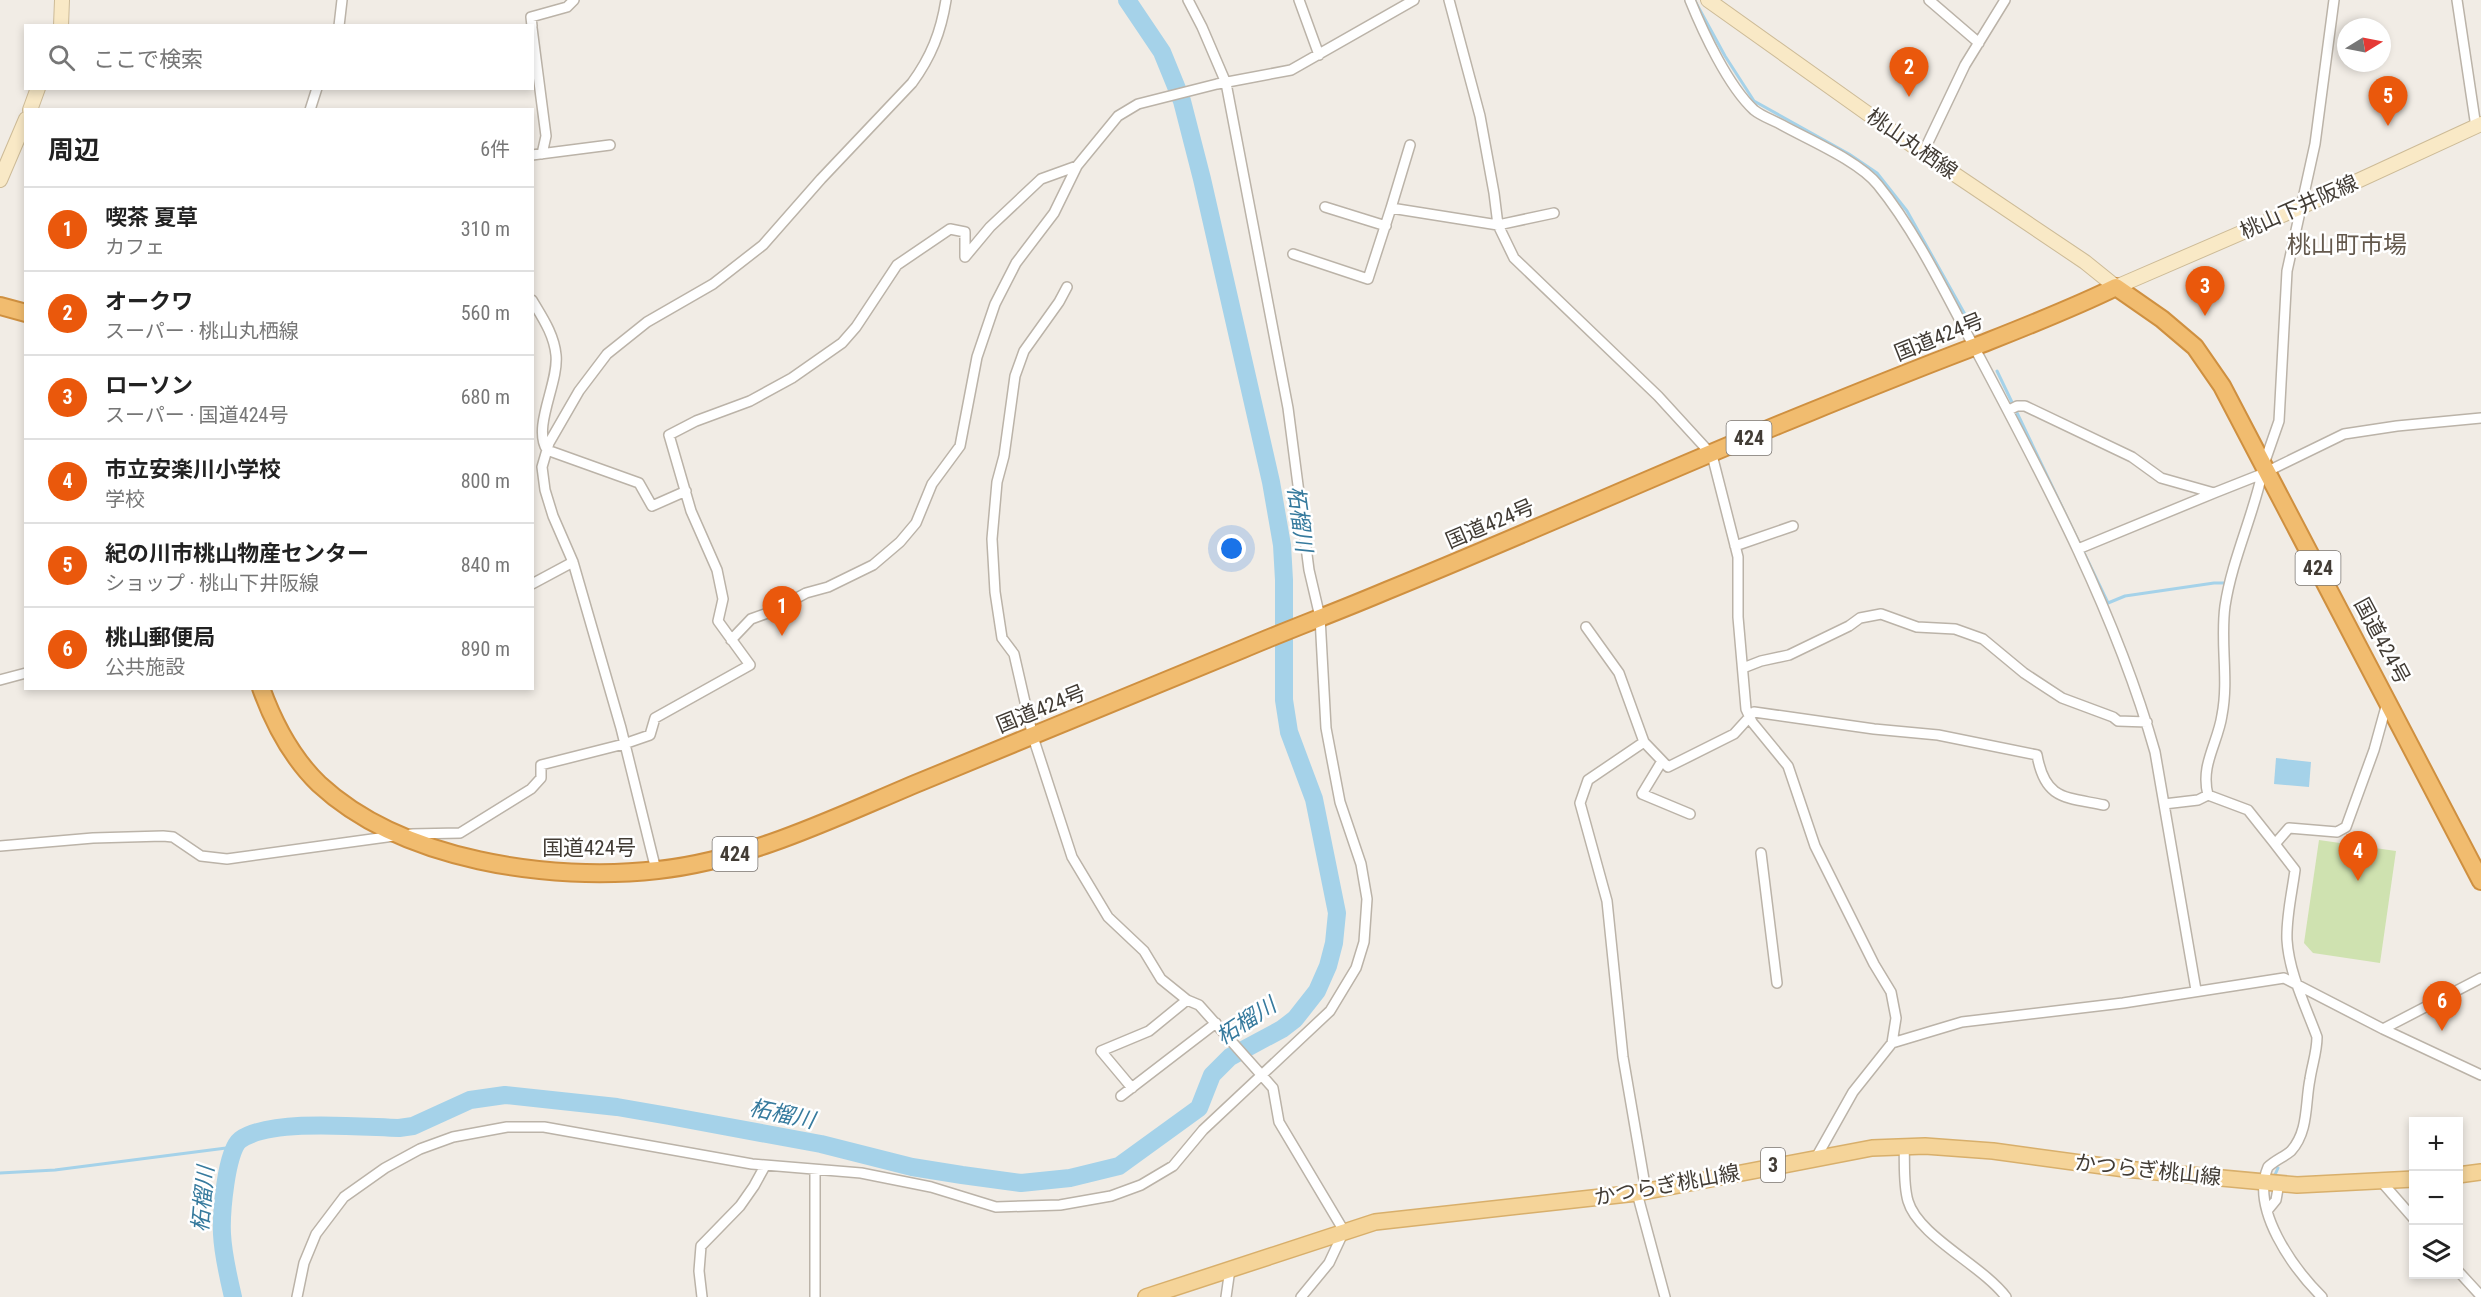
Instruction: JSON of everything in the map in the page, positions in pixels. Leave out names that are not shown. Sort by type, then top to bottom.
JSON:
[{"type":"highway","name":"国道424号","points":[[262,690],[281,736],[316,780],[338,800],[376,824],[401,835],[450,853],[524,869],[585,874],[656,870],[697,864],[740,853],[809,828],[1033,737],[1778,426],[2045,320],[2116,287],[2162,320],[2194,347],[2222,386],[2481,881]]},
{"type":"highway","points":[[0,306],[24,312]]},
{"type":"main road","points":[[61,24],[62,0]]},
{"type":"main road","name":"桃山丸栖線","points":[[1708,0],[1923,153],[2085,262],[2116,287]]},
{"type":"main road","points":[[31,108],[37,90]]},
{"type":"main road","name":"桃山下井阪線","points":[[2116,287],[2301,207],[2478,125]]},
{"type":"main road","points":[[0,180],[24,128]]},
{"type":"main road","name":"かつらぎ桃山線","points":[[1146,1297],[1375,1222],[1414,1216],[1517,1208],[1641,1192],[1817,1156],[1872,1148],[1904,1146],[1992,1152],[2125,1169],[2297,1185],[2409,1179]]},
{"type":"main road","points":[[2463,1174],[2481,1172]]},
{"type":"street","points":[[339,24],[342,0]]},
{"type":"street","points":[[532,24],[531,17],[538,13],[567,7],[574,0]]},
{"type":"street","points":[[656,870],[624,744],[573,562],[544,490],[542,467],[547,450],[559,423],[579,391],[607,354],[647,322],[713,284],[763,245],[821,179],[912,83],[925,66],[938,39],[946,0]]},
{"type":"street","points":[[297,1297],[304,1263],[316,1234],[344,1197],[385,1168],[420,1149],[453,1137],[507,1127],[544,1127],[765,1166],[811,1166],[861,1173],[931,1187],[996,1207],[1060,1205],[1111,1196],[1141,1185],[1173,1166],[1203,1130],[1330,1011],[1356,968],[1364,942],[1367,912],[1363,876],[1340,802],[1326,728],[1317,618],[1288,408],[1221,83],[1188,0]]},
{"type":"street","points":[[1299,0],[1319,55]]},
{"type":"street","points":[[730,640],[751,620],[806,593],[828,587],[873,565],[900,542],[916,523],[932,484],[960,446],[977,357],[995,304],[1016,263],[1054,213],[1077,166],[1118,116],[1138,104],[1221,83],[1291,70],[1414,0]]},
{"type":"street","points":[[1449,0],[1480,116],[1498,225],[1514,258],[1658,396],[1712,455],[1738,557],[1738,617],[1746,709],[1788,766],[1798,792],[1805,822],[1815,846],[1874,964],[1891,992],[1896,1018],[1892,1043],[1853,1092],[1817,1156]]},
{"type":"street","points":[[1690,0],[1702,29],[1734,84],[1755,111],[1830,151],[1876,182],[1899,211],[1974,347],[2013,408],[2081,547],[2146,722],[2155,752],[2196,990]]},
{"type":"street","points":[[1929,0],[1978,43]]},
{"type":"street","points":[[1923,153],[1965,65],[2005,0]]},
{"type":"street","points":[[2208,795],[2207,760],[2223,714],[2225,605],[2238,551],[2255,504],[2279,421],[2288,271],[2315,144],[2334,0]]},
{"type":"street","points":[[2457,0],[2478,125]]},
{"type":"street","points":[[534,43],[546,136],[535,156]]},
{"type":"street","points":[[311,108],[316,90]]},
{"type":"street","points":[[535,156],[610,145]]},
{"type":"street","points":[[1293,254],[1368,279],[1410,145]]},
{"type":"street","points":[[0,846],[93,838],[163,836],[173,837],[201,856],[227,859],[401,835],[460,832],[531,789],[541,778],[541,765],[650,735],[655,718],[750,665],[718,621],[723,599],[717,570],[691,511],[670,445],[669,435],[696,421],[750,401],[792,378],[842,343],[856,327],[897,265],[950,229],[965,232],[965,257],[990,227],[1041,179],[1077,166]]},
{"type":"street","points":[[1325,207],[1386,226]]},
{"type":"street","points":[[1391,208],[1498,225],[1554,213]]},
{"type":"street","points":[[1067,287],[1024,351],[1015,376],[1004,456],[997,482],[992,539],[995,592],[1002,638],[1014,654],[1033,737],[1072,857],[1108,917],[1144,951],[1161,979],[1187,1000],[1199,1005],[1274,1088],[1279,1122],[1344,1231],[1329,1263],[1301,1297]]},
{"type":"street","points":[[534,303],[549,328],[556,355],[555,379],[544,418],[542,442],[547,450],[639,483],[652,506],[686,491]]},
{"type":"street","points":[[2013,408],[2025,406],[2132,457],[2161,478],[2214,493]]},
{"type":"street","points":[[2081,547],[2214,493],[2344,434],[2481,418]]},
{"type":"street","points":[[1735,546],[1793,526]]},
{"type":"street","points":[[534,583],[573,562]]},
{"type":"street","points":[[1743,668],[1761,661],[1789,655],[1849,626],[1860,618],[1881,614],[1917,627],[1955,629],[1969,633],[1983,639],[2024,673],[2062,698],[2113,717],[2118,721],[2146,722]]},
{"type":"street","points":[[1586,627],[1619,673],[1644,742],[1668,767],[1734,734],[1754,712],[1874,729],[1938,735],[2037,755],[2043,782],[2050,789],[2062,795],[2104,805]]},
{"type":"street","points":[[0,680],[24,674]]},
{"type":"street","points":[[2275,844],[2289,828],[2337,832],[2346,827],[2374,750],[2388,701]]},
{"type":"street","points":[[1644,742],[1588,780],[1580,803],[1607,901],[1623,1057],[1641,1192],[1665,1297]]},
{"type":"street","points":[[1662,761],[1642,794],[1690,814]]},
{"type":"street","points":[[2164,804],[2198,800],[2208,795],[2248,810],[2295,870],[2289,905],[2287,939],[2298,987],[2317,1038],[2304,1124],[2300,1137],[2290,1152],[2273,1161],[2268,1167],[2276,1200],[2267,1210]]},
{"type":"street","points":[[1761,852],[1777,983]]},
{"type":"street","points":[[1892,1043],[1962,1022],[2123,1003],[2284,978],[2383,1029],[2481,1075]]},
{"type":"street","points":[[2383,1029],[2481,978]]},
{"type":"street","points":[[1132,1088],[1101,1051],[1149,1031],[1187,1000]]},
{"type":"street","points":[[1121,1096],[1217,1025]]},
{"type":"street","points":[[1904,1146],[1908,1202],[1923,1225],[1990,1278],[2006,1297]]},
{"type":"street","points":[[702,1297],[699,1271],[701,1246],[740,1206],[765,1166]]},
{"type":"street","points":[[811,1166],[815,1297]]},
{"type":"street","points":[[2380,1180],[2409,1214]]},
{"type":"street","points":[[2272,1183],[2263,1196],[2278,1241],[2322,1297]]},
{"type":"street","points":[[1226,1297],[1230,1269]]},
{"type":"street","points":[[2463,1276],[2481,1296]]},
{"type":"green space","points":[[2319,840],[2396,851],[2380,963],[2313,953],[2304,943]]},
{"type":"water","points":[[2276,758],[2311,762],[2309,787],[2274,784]]},
{"type":"waterway","name":"柘榴川","points":[[233,1297],[222,1234],[225,1184],[235,1146],[240,1140],[254,1133],[293,1126],[399,1128],[413,1126],[470,1100],[505,1095],[617,1107],[669,1116],[821,1144],[912,1167],[962,1175],[1021,1183],[1070,1178],[1119,1166],[1199,1108],[1212,1075],[1230,1057],[1282,1029],[1295,1019],[1317,991],[1328,966],[1334,943],[1337,913],[1314,799],[1289,732],[1284,700],[1282,545],[1271,482],[1182,101],[1162,52],[1127,0]]},
{"type":"waterway","points":[[1695,1],[1725,56],[1754,101],[1849,154],[1877,173],[1907,211],[1967,318]]},
{"type":"waterway","points":[[1997,371],[2108,603],[2125,596],[2226,583]]},
{"type":"waterway","points":[[0,1173],[55,1170],[234,1147]]},
{"type":"waterway","points":[[2274,1177],[2278,1168]]},
{"type":"place","name":"オークワ","points":[[1909,97]]},
{"type":"place","name":"紀の川市桃山物産センター","points":[[2388,126]]},
{"type":"place","name":"ローソン","points":[[2205,316]]},
{"type":"place","name":"喫茶 夏草","points":[[782,636]]},
{"type":"place","name":"市立安楽川小学校","points":[[2358,881]]},
{"type":"place","name":"桃山郵便局","points":[[2442,1031]]},
{"type":"district","name":"桃山町市場","points":[[2347,245]]}]
